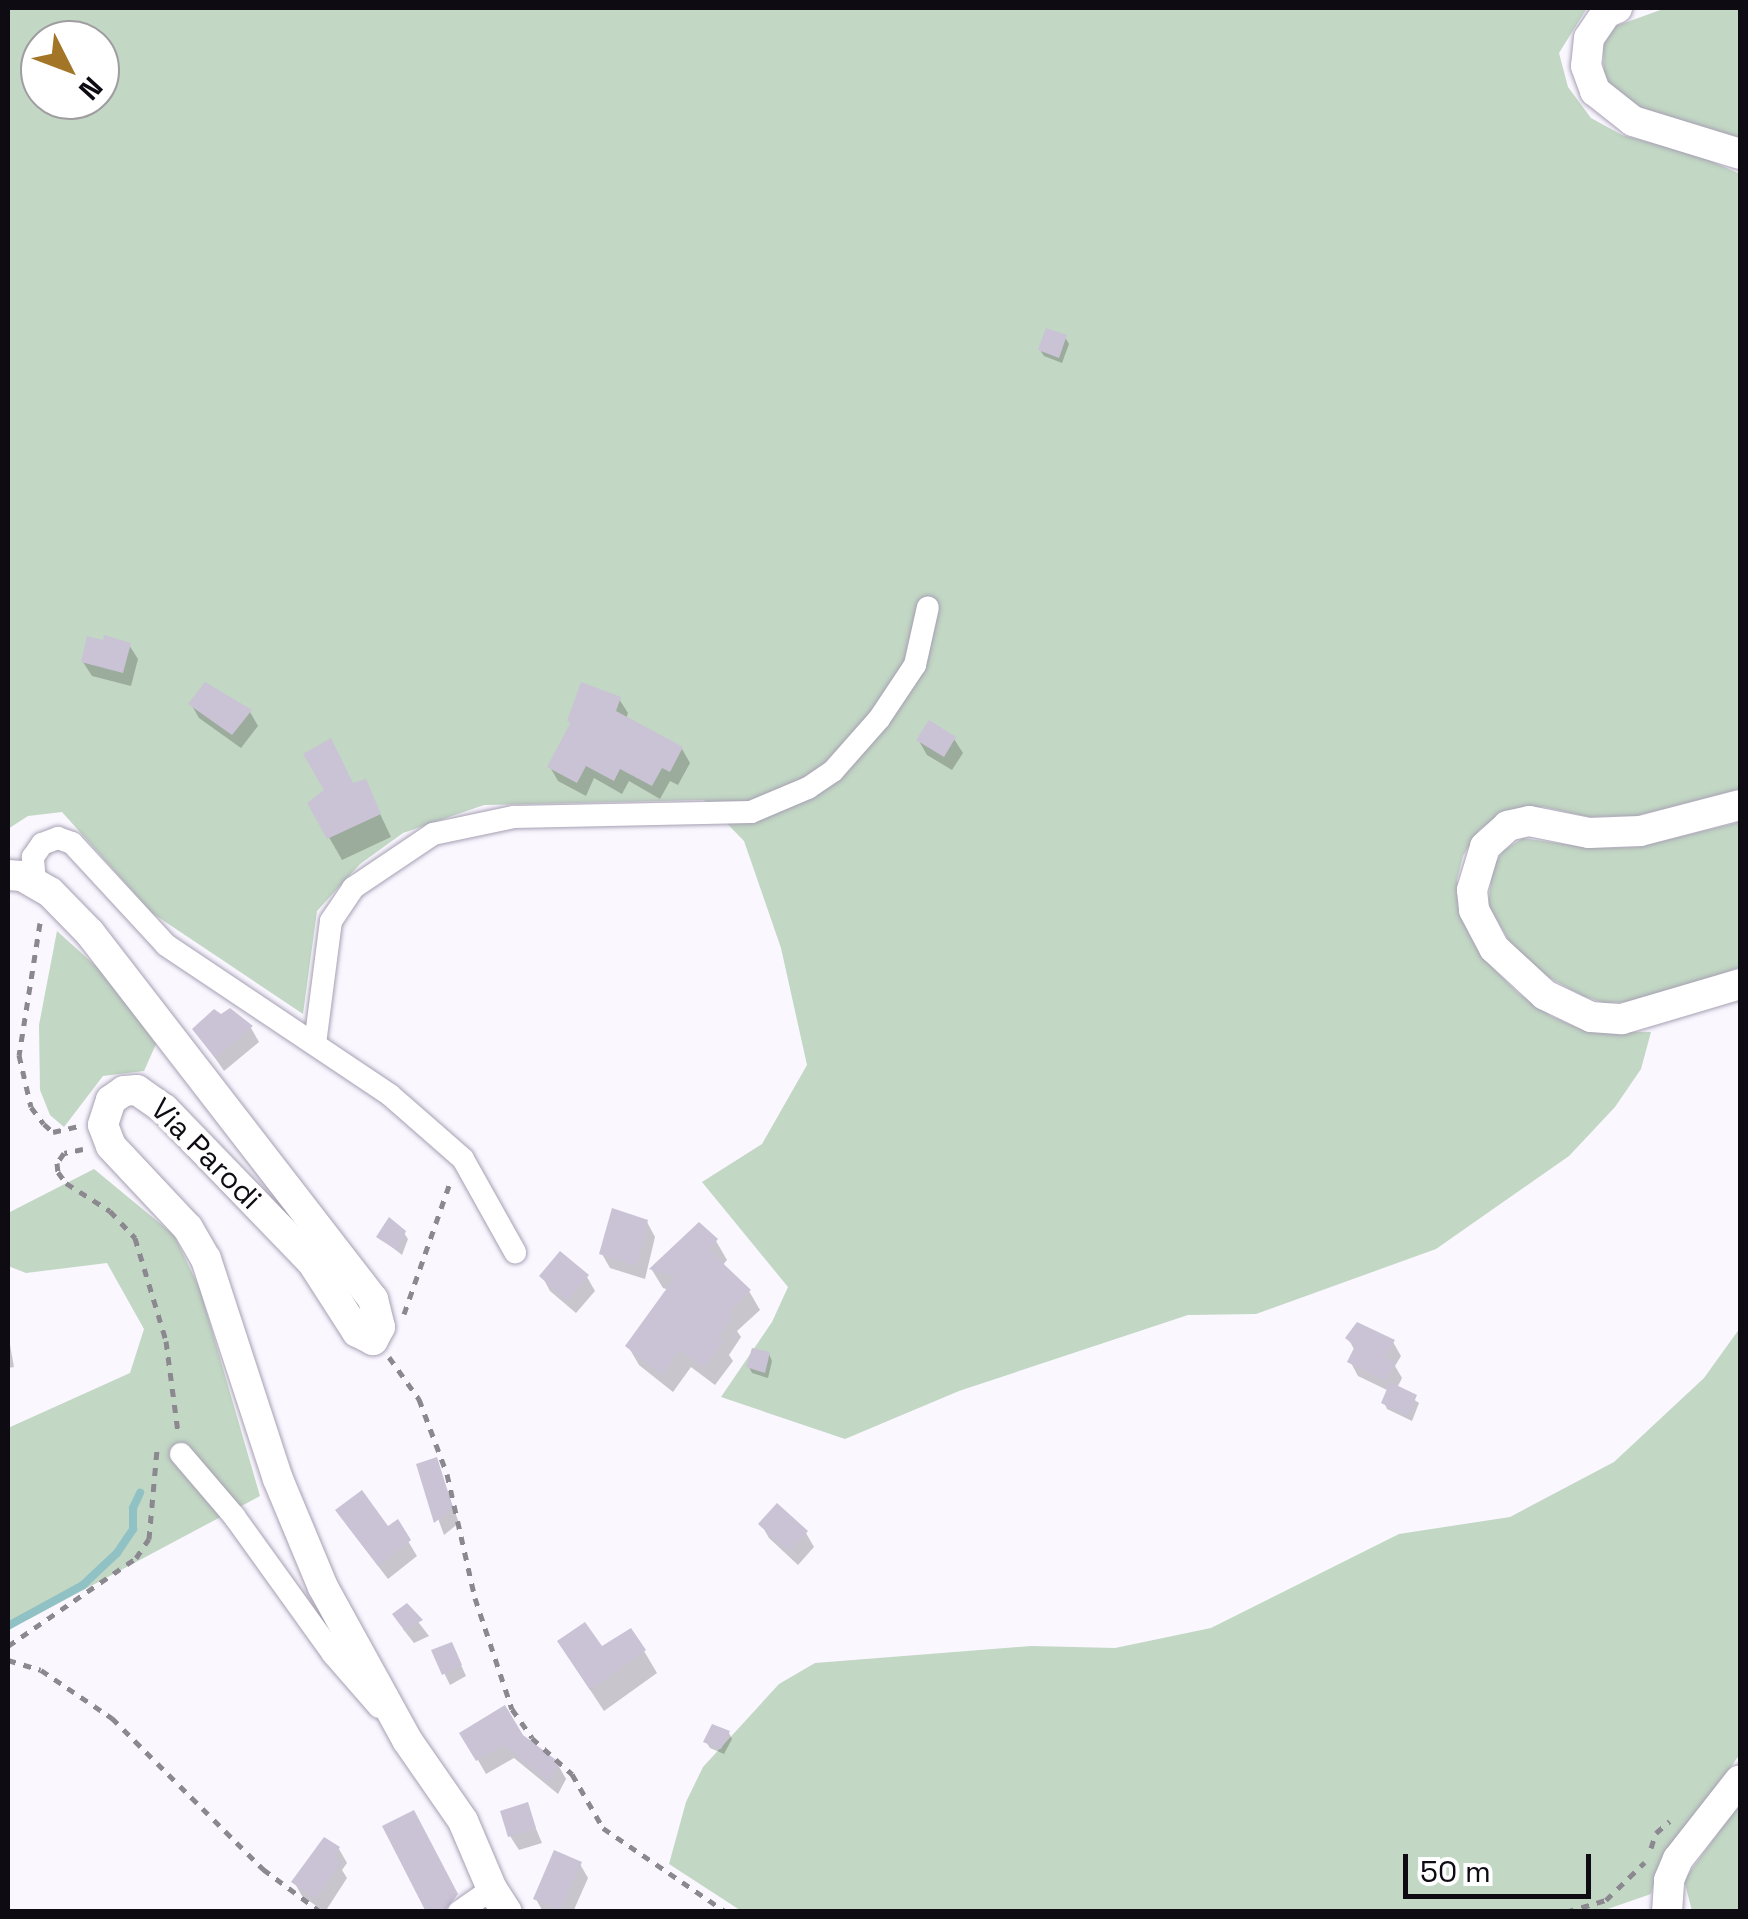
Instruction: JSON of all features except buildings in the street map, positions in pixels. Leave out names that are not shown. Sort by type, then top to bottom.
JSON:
[{"type":"street","points":[[1617,8],[1606,12],[1588,38],[1586,66],[1595,91],[1633,121],[1740,154]]},
{"type":"street","points":[[315,1044],[331,921],[353,888],[433,834],[514,817],[590,819],[751,812],[808,788],[833,771],[915,665],[928,607]]},
{"type":"street","points":[[1740,805],[1640,831],[1589,832],[1529,821],[1508,826],[1485,848],[1472,890],[1474,910],[1494,948],[1546,995],[1590,1017],[1622,1019],[1740,984]]},
{"type":"street","points":[[22,879],[42,844],[58,838],[72,844],[166,946],[390,1096],[463,1159],[515,1252]]},
{"type":"street","name":"Via Parodi","points":[[22,879],[90,933],[373,1299],[380,1321],[375,1339],[356,1332],[312,1262],[239,1183],[146,1094],[124,1091],[111,1100],[103,1116],[108,1140],[198,1243],[293,1516],[324,1587],[407,1740],[463,1821],[500,1900]]},
{"type":"street","points":[[181,1454],[234,1516],[332,1654],[407,1740]]},
{"type":"street","points":[[1667,1912],[1669,1880],[1678,1859],[1740,1780]]},
{"type":"street","points":[[459,1912],[500,1900]]},
{"type":"path","points":[[22,879],[41,933],[20,1028],[18,1055],[30,1107],[53,1132],[90,1126],[108,1140]]},
{"type":"path","points":[[108,1140],[68,1150],[57,1167],[66,1183],[110,1211],[134,1238],[166,1342],[181,1454]]},
{"type":"path","points":[[375,1339],[406,1337],[402,1316],[452,1175],[463,1159]]},
{"type":"path","points":[[375,1339],[420,1399],[447,1474],[475,1598],[512,1709],[532,1738],[572,1774],[603,1828],[726,1912]]},
{"type":"path","points":[[8,1646],[136,1558],[149,1539],[152,1457],[164,1445],[181,1454]]},
{"type":"path","points":[[8,1660],[41,1670],[112,1718],[264,1868],[320,1912]]},
{"type":"green space","points":[[8,8],[1587,8],[1559,53],[1568,87],[1591,118],[1622,135],[1695,154],[1740,174],[1740,789],[1636,816],[1589,817],[1544,807],[1506,810],[1479,830],[1463,856],[1457,880],[1460,910],[1470,936],[1488,963],[1518,993],[1551,1016],[1585,1031],[1651,1032],[1641,1069],[1615,1107],[1569,1156],[1436,1249],[1256,1314],[1188,1315],[959,1391],[845,1439],[721,1397],[772,1322],[788,1287],[702,1182],[762,1144],[807,1065],[781,948],[744,841],[704,800],[484,805],[403,833],[360,864],[317,911],[303,1014],[152,913],[62,812],[28,816],[8,829]]},
{"type":"green space","points":[[1666,8],[1740,8],[1740,141],[1632,105],[1604,78],[1603,44],[1616,26]]},
{"type":"green space","points":[[1740,822],[1740,967],[1679,990],[1627,1002],[1604,1003],[1583,996],[1537,971],[1513,948],[1488,904],[1493,866],[1504,850],[1523,838],[1590,848],[1637,847]]},
{"type":"green space","points":[[57,931],[109,978],[156,1044],[144,1071],[103,1076],[64,1127],[50,1115],[40,1090],[39,1025]]},
{"type":"green space","points":[[94,1169],[174,1235],[200,1289],[260,1496],[29,1619],[8,1625],[8,1428],[130,1373],[144,1329],[107,1263],[26,1273],[8,1266],[8,1213]]},
{"type":"green space","points":[[1740,1328],[1740,1754],[1658,1869],[1651,1894],[1599,1912],[743,1912],[669,1864],[686,1802],[703,1767],[779,1684],[815,1663],[1031,1646],[1115,1648],[1211,1628],[1399,1534],[1510,1517],[1614,1462],[1704,1378]]},
{"type":"green space","points":[[1740,1803],[1740,1911],[1692,1911],[1684,1880]]},
{"type":"waterway","points":[[8,1626],[83,1585],[117,1553],[133,1529],[133,1508],[140,1493]]}]
